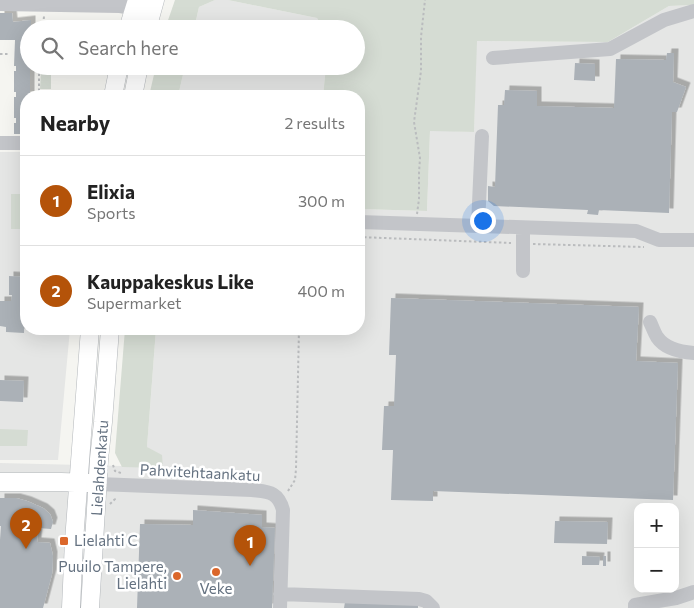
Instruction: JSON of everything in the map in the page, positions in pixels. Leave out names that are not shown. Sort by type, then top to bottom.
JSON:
[{"type":"main road","points":[[134,20],[144,5]]},
{"type":"main road","points":[[144,5],[146,20]]},
{"type":"main road","points":[[114,90],[117,75]]},
{"type":"main road","points":[[134,90],[137,75]]},
{"type":"main road","name":"Lielahdenkatu","points":[[70,608],[90,335]]},
{"type":"main road","name":"Lielahdenkatu","points":[[90,608],[110,335]]},
{"type":"main road","points":[[0,482],[98,484]]},
{"type":"street","points":[[0,4],[144,5]]},
{"type":"street","points":[[494,58],[610,49],[664,20],[694,12]]},
{"type":"street","points":[[478,226],[482,136]]},
{"type":"street","points":[[0,143],[20,143]]},
{"type":"street","points":[[365,222],[636,231],[659,240],[694,240]]},
{"type":"street","points":[[523,228],[523,271]]},
{"type":"street","points":[[650,322],[657,337],[667,347],[683,352],[694,352]]},
{"type":"street","name":"Pahvitehtaankatu","points":[[98,484],[252,490],[274,494],[281,501],[283,510],[280,608]]},
{"type":"street","points":[[635,608],[635,605],[676,598],[694,592]]},
{"type":"street","points":[[280,594],[419,599],[426,601],[433,608]]},
{"type":"path","points":[[411,224],[416,215],[419,199],[420,158],[414,122],[425,0]]},
{"type":"path","points":[[44,16],[44,20]]},
{"type":"path","points":[[0,54],[10,54]]},
{"type":"path","points":[[39,75],[39,90]]},
{"type":"path","points":[[365,237],[648,248]]},
{"type":"path","points":[[288,492],[295,480],[296,469],[300,335]]},
{"type":"shaded area","points":[[175,0],[215,0],[199,7],[196,20],[168,20]]},
{"type":"shaded area","points":[[215,0],[228,0],[317,18],[318,20],[196,20],[199,7]]},
{"type":"shaded area","points":[[228,0],[694,0],[694,5],[669,6],[608,42],[477,41],[474,132],[430,131],[427,211],[365,209],[365,90],[324,90],[325,75],[365,75],[365,20],[318,20],[317,18]]},
{"type":"shaded area","points":[[694,5],[694,608],[0,608],[0,463],[162,467],[147,447],[156,335],[365,335],[365,209],[427,211],[430,130],[474,132],[476,41],[608,42],[669,6]]},
{"type":"shaded area","points":[[41,75],[51,75],[51,89],[40,89]]},
{"type":"shaded area","points":[[154,75],[183,75],[179,90],[150,90]]},
{"type":"shaded area","points":[[183,75],[325,75],[324,90],[179,90]]},
{"type":"shaded area","points":[[0,152],[20,152],[20,335],[69,335],[58,460],[0,460]]},
{"type":"shaded area","points":[[11,194],[20,194],[20,229],[11,229]]},
{"type":"shaded area","points":[[125,335],[156,335],[147,447],[162,455],[163,468],[122,467],[115,453]]},
{"type":"shaded area","points":[[0,429],[28,430],[27,446],[0,446]]},
{"type":"building","points":[[0,13],[12,13],[13,22],[20,21],[20,75],[30,75],[30,90],[20,90],[20,134],[14,134],[14,123],[16,123],[16,118],[14,118],[14,97],[16,97],[16,92],[14,92],[14,71],[16,71],[16,66],[14,66],[15,40],[0,40]]},
{"type":"building","points":[[667,53],[674,53],[673,82],[686,87],[677,112],[672,112],[669,213],[599,210],[598,215],[587,214],[588,210],[494,206],[488,201],[488,186],[495,187],[498,105],[504,105],[505,90],[537,91],[537,106],[614,108],[616,59],[666,60]]},
{"type":"building","points":[[575,63],[595,64],[595,81],[574,80]]},
{"type":"building","points":[[9,276],[20,277],[20,333],[6,332],[6,327],[0,326],[0,301],[11,301],[12,295],[9,295]]},
{"type":"building","points":[[391,298],[639,307],[636,361],[678,363],[673,500],[433,491],[433,501],[391,500],[393,450],[382,450],[384,406],[394,406],[396,355],[389,355]]},
{"type":"building","points":[[0,380],[24,381],[23,402],[0,401]]},
{"type":"building","points":[[0,498],[16,498],[27,501],[43,508],[50,514],[53,522],[51,529],[38,528],[37,542],[50,543],[53,556],[52,574],[43,608],[0,608]]},
{"type":"building","points":[[193,510],[262,515],[262,527],[275,528],[272,608],[137,608],[140,524],[193,525]]},
{"type":"building","points":[[555,521],[608,522],[607,544],[554,543]]},
{"type":"building","points":[[582,556],[600,557],[599,565],[582,565]]},
{"type":"building","points":[[603,556],[606,556],[606,566],[603,566]]},
{"type":"building","points":[[345,602],[418,604],[418,608],[344,608]]},
{"type":"place","name":"Lielahti C","points":[[64,541]]},
{"type":"place","name":"Kauppakeskus Like","points":[[26,549]]},
{"type":"place","name":"Elixia","points":[[250,566]]},
{"type":"place","name":"Veke","points":[[216,572]]},
{"type":"place","name":"Puuilo Tampere, Lielahti","points":[[177,576]]}]
